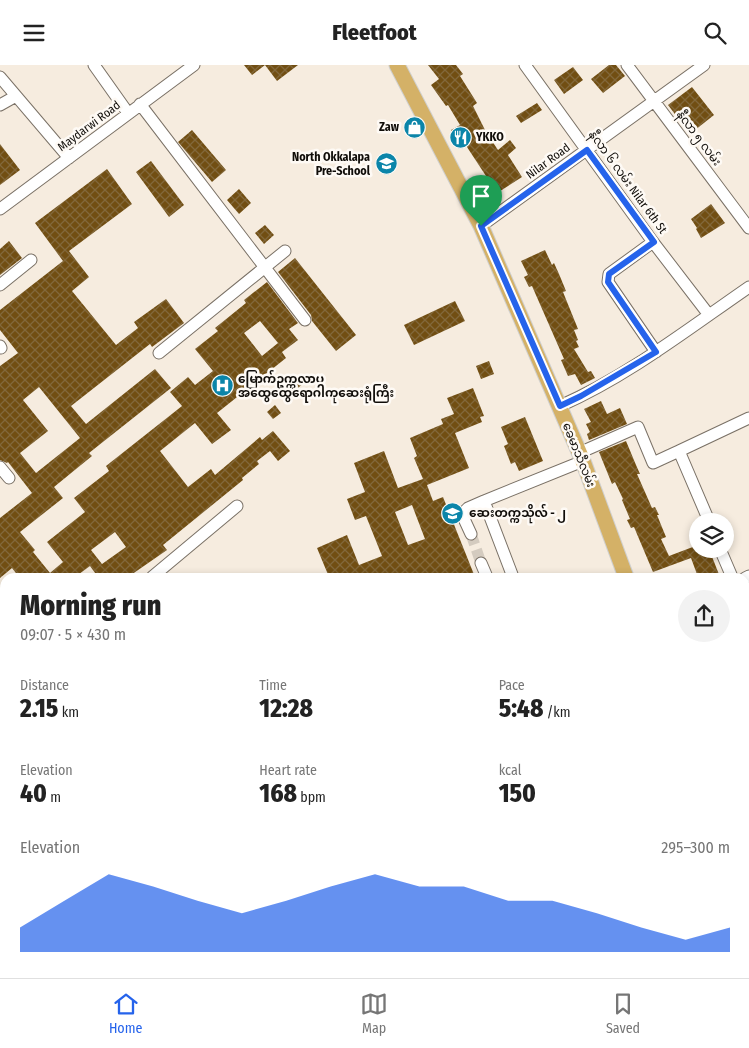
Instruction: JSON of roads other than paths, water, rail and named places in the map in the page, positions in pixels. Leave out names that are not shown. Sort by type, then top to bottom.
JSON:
[{"type":"main road","name":"ခေမာသီလမ်း","points":[[397,65],[481,226],[581,457],[622,573]]},
{"type":"street","points":[[94,65],[128,113]]},
{"type":"street","name":"နီလာ ၆ လမ်း Nilar 6th St","points":[[525,65],[709,315]]},
{"type":"street","name":"နီလာ ၅ လမ်း","points":[[627,65],[749,228]]},
{"type":"street","name":"Nilar Road","points":[[481,226],[704,65]]},
{"type":"street","name":"Maydarwi Road","points":[[0,209],[191,66]]},
{"type":"street","points":[[0,77],[69,157]]},
{"type":"street","points":[[0,105],[16,96]]},
{"type":"street","points":[[140,104],[305,320]]},
{"type":"street","points":[[654,242],[609,274],[608,282],[656,352]]},
{"type":"street","points":[[159,353],[285,251]]},
{"type":"street","points":[[0,285],[31,260]]},
{"type":"street","points":[[560,406],[581,396],[656,352],[749,287]]},
{"type":"street","points":[[471,534],[465,521],[465,511],[468,508],[581,457],[638,427],[653,463],[749,418]]},
{"type":"street","points":[[679,451],[706,513]]},
{"type":"street","points":[[0,467],[9,478]]},
{"type":"street","points":[[484,501],[511,573]]},
{"type":"street","points":[[157,573],[237,506]]},
{"type":"street","points":[[724,558],[730,573]]},
{"type":"street","points":[[481,563],[485,573]]},
{"type":"tunnel","points":[[471,534],[481,563]]},
{"type":"place","name":"Zaw","points":[[415,127]]},
{"type":"place","name":"YKKO","points":[[460,137]]},
{"type":"place","name":"North Okkalapa Pre-School","points":[[386,164]]},
{"type":"place","name":"မြောက်ဥက္ကလာပ အထွေထွေရောဂါကုဆေးရုံကြီး","points":[[222,386]]},
{"type":"place","name":"ဆေးတက္ကသိုလ် - ၂","points":[[453,513]]}]
